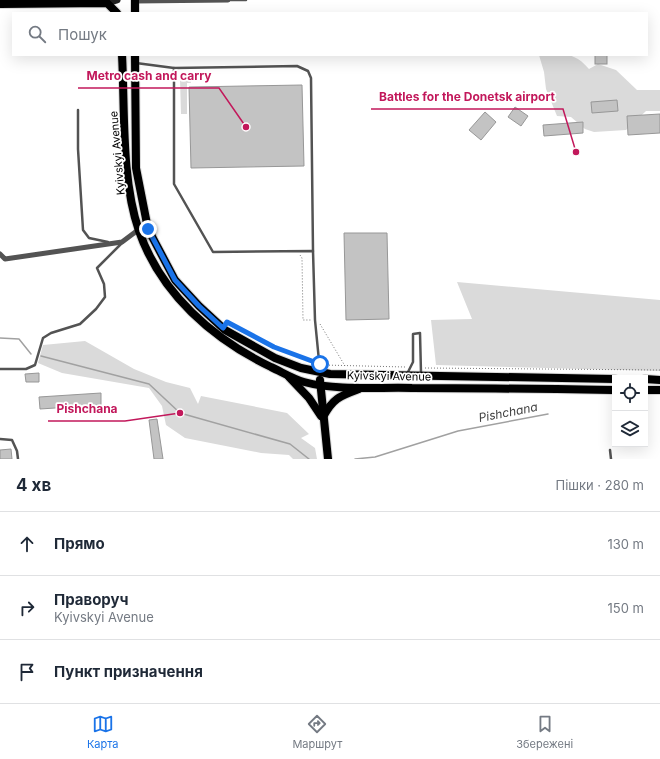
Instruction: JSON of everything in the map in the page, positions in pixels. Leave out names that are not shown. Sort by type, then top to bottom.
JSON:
[{"type":"main road","points":[[0,4],[108,2],[116,0]]},
{"type":"main road","points":[[135,0],[135,12]]},
{"type":"main road","points":[[108,2],[116,12]]},
{"type":"main road","name":"Kyivskyi Avenue","points":[[122,57],[127,167],[138,230],[151,260],[170,289],[219,337],[244,354],[304,382],[319,385],[363,387],[612,390]]},
{"type":"main road","name":"Kyivskyi Avenue","points":[[135,59],[136,168],[148,229],[175,280],[199,306],[223,328],[281,360],[301,368],[320,373],[406,376],[421,372],[612,379]]},
{"type":"main road","points":[[244,354],[249,343]]},
{"type":"main road","points":[[320,373],[319,385],[328,459]]},
{"type":"main road","points":[[286,374],[309,398],[323,418]]},
{"type":"main road","points":[[648,379],[660,380]]},
{"type":"main road","points":[[323,418],[328,408],[337,397],[363,387]]},
{"type":"main road","points":[[648,390],[660,390]]},
{"type":"street","points":[[135,0],[228,0]]},
{"type":"street","points":[[0,254],[2,259],[122,242],[138,230]]},
{"type":"lane","points":[[228,0],[246,0]]},
{"type":"lane","points":[[135,59],[174,68],[297,66],[308,71],[311,78],[315,320],[320,373]]},
{"type":"lane","points":[[174,68],[174,184],[213,252],[313,251]]},
{"type":"lane","points":[[78,110],[78,148],[83,230],[89,238],[104,242],[122,242]]},
{"type":"lane","points":[[0,369],[26,369],[35,365],[43,338],[51,333],[80,324],[96,309],[105,297],[104,284],[97,268],[122,242]]},
{"type":"lane","points":[[406,376],[413,362],[413,334],[420,333],[421,372]]},
{"type":"lane","points":[[0,439],[12,440],[17,451],[18,459]]},
{"type":"lane","points":[[610,450],[611,459]]},
{"type":"path","points":[[223,328],[227,322],[274,347],[320,364],[411,367]]},
{"type":"path","points":[[421,372],[660,370]]},
{"type":"shaded area","points":[[539,56],[572,56],[578,59],[589,69],[598,64],[616,70],[637,90],[660,90],[660,111],[646,111],[626,130],[594,132],[585,129],[571,117],[557,116],[546,89],[544,72]]},
{"type":"shaded area","points":[[184,75],[189,76],[191,83],[187,83],[187,114],[181,114],[180,79]]},
{"type":"shaded area","points":[[457,282],[660,300],[660,371],[436,365],[431,320],[472,319]]},
{"type":"shaded area","points":[[85,341],[134,369],[166,382],[190,388],[198,404],[201,396],[287,413],[309,434],[301,438],[315,448],[317,459],[293,459],[289,455],[261,453],[185,438],[166,425],[162,406],[149,388],[62,373],[38,363],[43,345]]},
{"type":"building","points":[[595,56],[607,56],[607,64],[595,64]]},
{"type":"building","points":[[302,85],[304,166],[191,168],[189,87]]},
{"type":"building","points":[[617,100],[618,111],[592,113],[591,102]]},
{"type":"building","points":[[515,107],[528,116],[521,126],[508,117]]},
{"type":"building","points":[[485,112],[496,122],[481,140],[469,130]]},
{"type":"building","points":[[660,114],[660,133],[628,135],[627,116]]},
{"type":"building","points":[[583,122],[583,133],[544,136],[543,125]]},
{"type":"building","points":[[344,233],[387,233],[389,319],[346,320]]},
{"type":"building","points":[[39,373],[39,382],[26,382],[25,374]]},
{"type":"building","points":[[101,393],[101,405],[40,409],[39,397]]},
{"type":"building","points":[[157,419],[163,459],[154,459],[149,420]]},
{"type":"building","points":[[11,449],[12,459],[0,459],[0,450]]},
{"type":"waterway","name":"Pishchana","points":[[0,338],[19,339],[31,354]]},
{"type":"waterway","name":"Pishchana","points":[[41,356],[149,384],[180,413],[290,444],[309,459]]},
{"type":"waterway","name":"Pishchana","points":[[355,459],[375,457],[458,431],[548,414]]},
{"type":"place","name":"Metro cash and carry","points":[[246,127]]},
{"type":"place","name":"Battles for the Donetsk airport","points":[[576,152]]},
{"type":"place","name":"Pishchana","points":[[180,413]]},
{"type":"route","points":[[148,229],[175,280],[199,306],[223,328],[227,322],[274,347],[320,364]]}]
